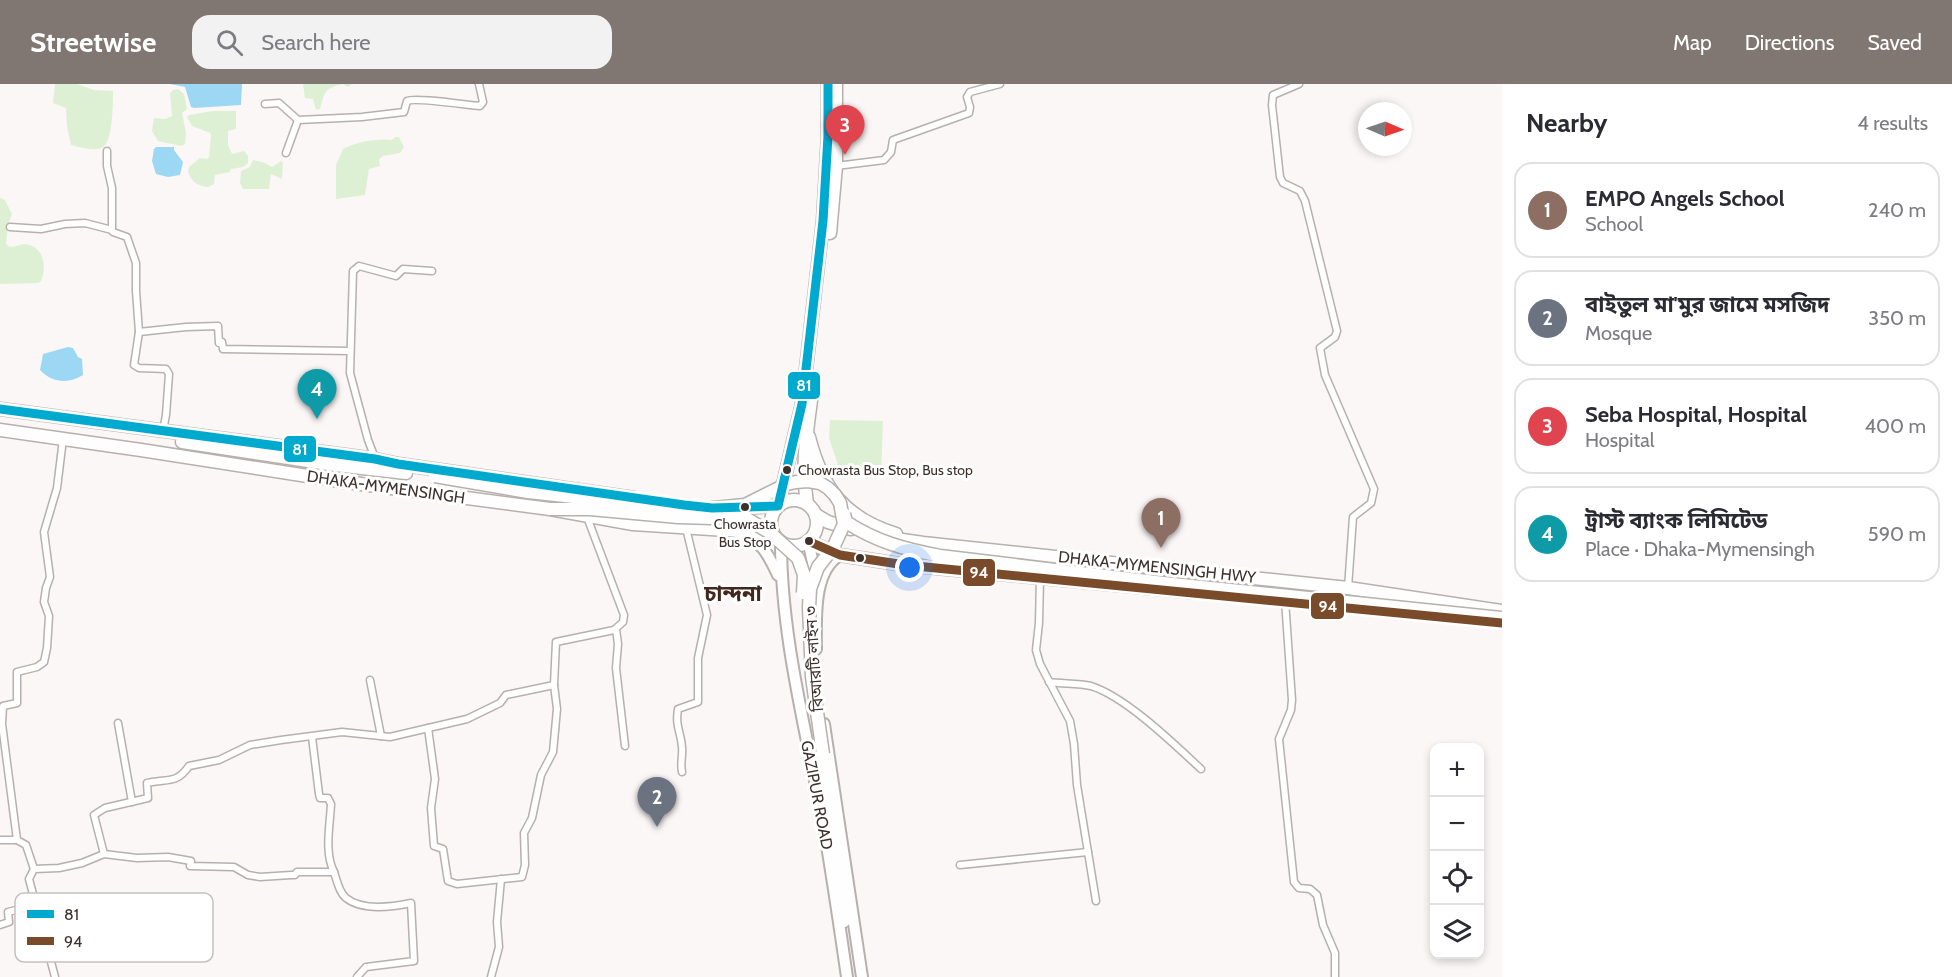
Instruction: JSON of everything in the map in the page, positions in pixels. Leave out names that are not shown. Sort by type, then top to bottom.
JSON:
[{"type":"highway","points":[[777,538],[771,519],[778,506],[805,382],[823,221],[828,136],[828,84]]},
{"type":"highway","points":[[808,541],[816,529],[816,515],[807,504],[803,462],[832,213],[836,166],[836,84]]},
{"type":"highway","name":"DHAKA-MYMENSINGH","points":[[0,409],[375,459],[684,505],[712,508],[778,506],[783,502],[796,500],[807,504]]},
{"type":"highway","points":[[0,416],[335,465],[435,476],[528,492],[693,510],[745,505],[787,484],[808,481],[820,483],[835,495],[846,522],[874,539],[940,556],[1172,584],[1502,618]]},
{"type":"highway","name":"DHAKA-MYMENSINGH","points":[[0,430],[346,482],[550,509],[633,524],[723,530],[777,538],[795,546],[808,541]]},
{"type":"highway","points":[[808,430],[822,476],[833,493],[849,509],[877,527],[923,543]]},
{"type":"highway","points":[[398,464],[420,474]]},
{"type":"highway","name":"বিআরটি লাইন ৩","points":[[550,509],[590,509],[678,517],[747,519],[769,532],[793,552],[803,567],[806,677],[848,921]]},
{"type":"highway","name":"বিআরটি লাইন ৩","points":[[820,755],[809,636],[810,589],[818,567],[840,537],[844,524],[842,510]]},
{"type":"highway","name":"DHAKA-MYMENSINGH HWY","points":[[816,515],[828,522],[890,539],[1348,588],[1502,611]]},
{"type":"highway","name":"DHAKA-MYMENSINGH HWY","points":[[808,541],[840,555],[906,565],[1285,600],[1502,623]]},
{"type":"main road","points":[[723,530],[748,535],[764,548],[781,580]]},
{"type":"main road","name":"GAZIPUR ROAD","points":[[777,538],[797,693],[821,812],[847,977]]},
{"type":"main road","points":[[808,541],[818,596]]},
{"type":"main road","name":"GAZIPUR ROAD","points":[[840,555],[827,567],[818,596],[817,684],[830,754],[848,921],[862,977]]},
{"type":"main road","name":"বিআরটি লাইন ৩","points":[[848,921],[853,977]]},
{"type":"street","points":[[265,104],[279,103],[298,120],[362,117],[404,112],[407,100],[414,98],[436,103],[480,106],[483,102],[479,84]]},
{"type":"street","points":[[836,166],[884,160],[891,152],[893,140],[969,113],[967,97],[970,92],[1000,84]]},
{"type":"street","points":[[1299,84],[1273,95],[1272,105],[1280,177],[1283,183],[1300,191],[1305,201],[1337,331],[1335,337],[1320,348],[1322,363],[1325,375],[1374,489],[1371,502],[1353,517],[1348,588]]},
{"type":"street","points":[[286,153],[298,120]]},
{"type":"street","points":[[107,151],[107,166],[112,188],[112,230]]},
{"type":"street","points":[[10,227],[41,229],[85,223],[112,230],[127,237],[136,263],[135,291],[139,332],[134,365],[139,368],[166,369],[170,375],[162,431]]},
{"type":"street","points":[[375,459],[350,373],[354,268],[359,266],[396,276],[403,269],[432,271]]},
{"type":"street","points":[[139,332],[218,326],[219,343],[222,342],[223,349],[350,351]]},
{"type":"street","points":[[17,840],[4,751],[1,706],[17,703],[17,672],[37,667],[44,662],[50,615],[44,602],[50,577],[44,532],[57,488],[63,439]]},
{"type":"street","points":[[428,728],[435,779],[431,808],[434,846],[443,849],[448,881],[457,884],[522,877],[525,865],[524,833],[532,818],[541,775],[553,752],[558,709],[554,685],[556,642],[615,628],[623,622],[624,615],[587,517]]},
{"type":"street","points":[[682,772],[682,738],[677,731],[678,708],[698,702],[698,658],[707,615],[686,528]]},
{"type":"street","points":[[1040,577],[1036,650],[1040,664],[1070,721],[1077,785],[1096,901]]},
{"type":"street","points":[[1285,600],[1292,700],[1291,710],[1279,739],[1294,882],[1299,888],[1310,889],[1317,895],[1323,925],[1335,953],[1335,977]]},
{"type":"street","points":[[615,628],[618,644],[616,668],[625,746]]},
{"type":"street","points":[[370,680],[381,736]]},
{"type":"street","points":[[1049,682],[1091,686],[1114,698],[1159,732],[1201,769]]},
{"type":"street","points":[[104,854],[94,815],[105,808],[148,798],[147,783],[182,777],[189,766],[219,760],[250,745],[342,732],[390,737],[480,714],[500,703],[506,695],[554,685]]},
{"type":"street","points":[[118,723],[132,802]]},
{"type":"street","points":[[312,737],[320,798],[328,798],[330,804],[329,859],[342,892],[358,904],[396,906],[411,903],[414,962],[366,967],[357,977]]},
{"type":"street","points":[[0,840],[17,840],[26,845],[34,869],[29,879],[33,893]]},
{"type":"street","points":[[960,865],[1088,852]]},
{"type":"street","points":[[34,869],[59,868],[82,863],[104,854],[137,858],[168,857],[191,861],[190,866],[234,867],[248,875],[260,877],[295,875],[297,872],[334,872]]},
{"type":"street","points":[[491,977],[499,947],[497,922],[501,879]]},
{"type":"street","points":[[0,925],[9,922],[8,912],[15,910]]},
{"type":"street","points":[[52,962],[56,977]]},
{"type":"green space","points":[[55,84],[77,84],[94,90],[113,91],[111,130],[103,147],[92,149],[71,145],[66,108],[53,103]]},
{"type":"green space","points":[[303,84],[343,84],[329,89],[324,95],[320,109],[316,110],[313,99],[305,98]]},
{"type":"green space","points":[[178,89],[184,94],[187,109],[182,113],[186,133],[185,144],[181,146],[158,141],[152,131],[154,118],[165,119],[172,116],[170,93]]},
{"type":"green space","points":[[213,111],[236,111],[236,129],[228,131],[228,145],[232,154],[244,151],[248,156],[248,163],[243,167],[231,169],[230,172],[215,175],[214,184],[208,187],[195,182],[188,171],[189,167],[200,158],[209,157],[211,135],[192,126],[187,117]]},
{"type":"green space","points":[[399,137],[404,147],[400,153],[383,156],[379,159],[380,166],[369,169],[365,195],[336,199],[336,165],[343,149],[360,143],[392,140]]},
{"type":"green space","points":[[253,160],[272,167],[281,161],[283,163],[282,179],[271,174],[269,189],[243,189],[240,183],[241,171],[250,167]]},
{"type":"green space","points":[[0,198],[5,200],[12,214],[6,244],[10,247],[25,244],[40,253],[44,270],[41,281],[38,283],[0,284]]},
{"type":"green space","points":[[830,420],[883,421],[881,478],[842,477],[829,438]]},
{"type":"water","points":[[170,84],[242,84],[241,105],[194,108],[191,107],[185,87]]},
{"type":"water","points":[[156,147],[174,147],[183,162],[180,175],[168,177],[156,174],[152,161]]},
{"type":"water","points":[[68,347],[73,348],[78,357],[82,359],[83,375],[72,380],[61,381],[50,378],[40,370],[43,354]]},
{"type":"transit line","name":"81","points":[[0,409],[375,459],[684,505],[712,508],[778,506],[802,404],[823,221],[828,136],[828,84]]},
{"type":"transit line","name":"94","points":[[808,541],[840,555],[905,565],[1502,623]]},
{"type":"place","name":"Seba Hospital, Hospital","points":[[845,155]]},
{"type":"place","name":"ট্রাস্ট ব্যাংক লিমিটেড","points":[[317,419]]},
{"type":"place","name":"Chowrasta Bus Stop, Bus stop","points":[[787,470]]},
{"type":"place","name":"Chowrasta Bus Stop","points":[[745,507]]},
{"type":"place","name":"EMPO Angels School","points":[[1161,548]]},
{"type":"place","name":"বাইতুল মা'মুর জামে মসজিদ","points":[[657,827]]},
{"type":"district","name":"চান্দনা","points":[[733,593]]}]
